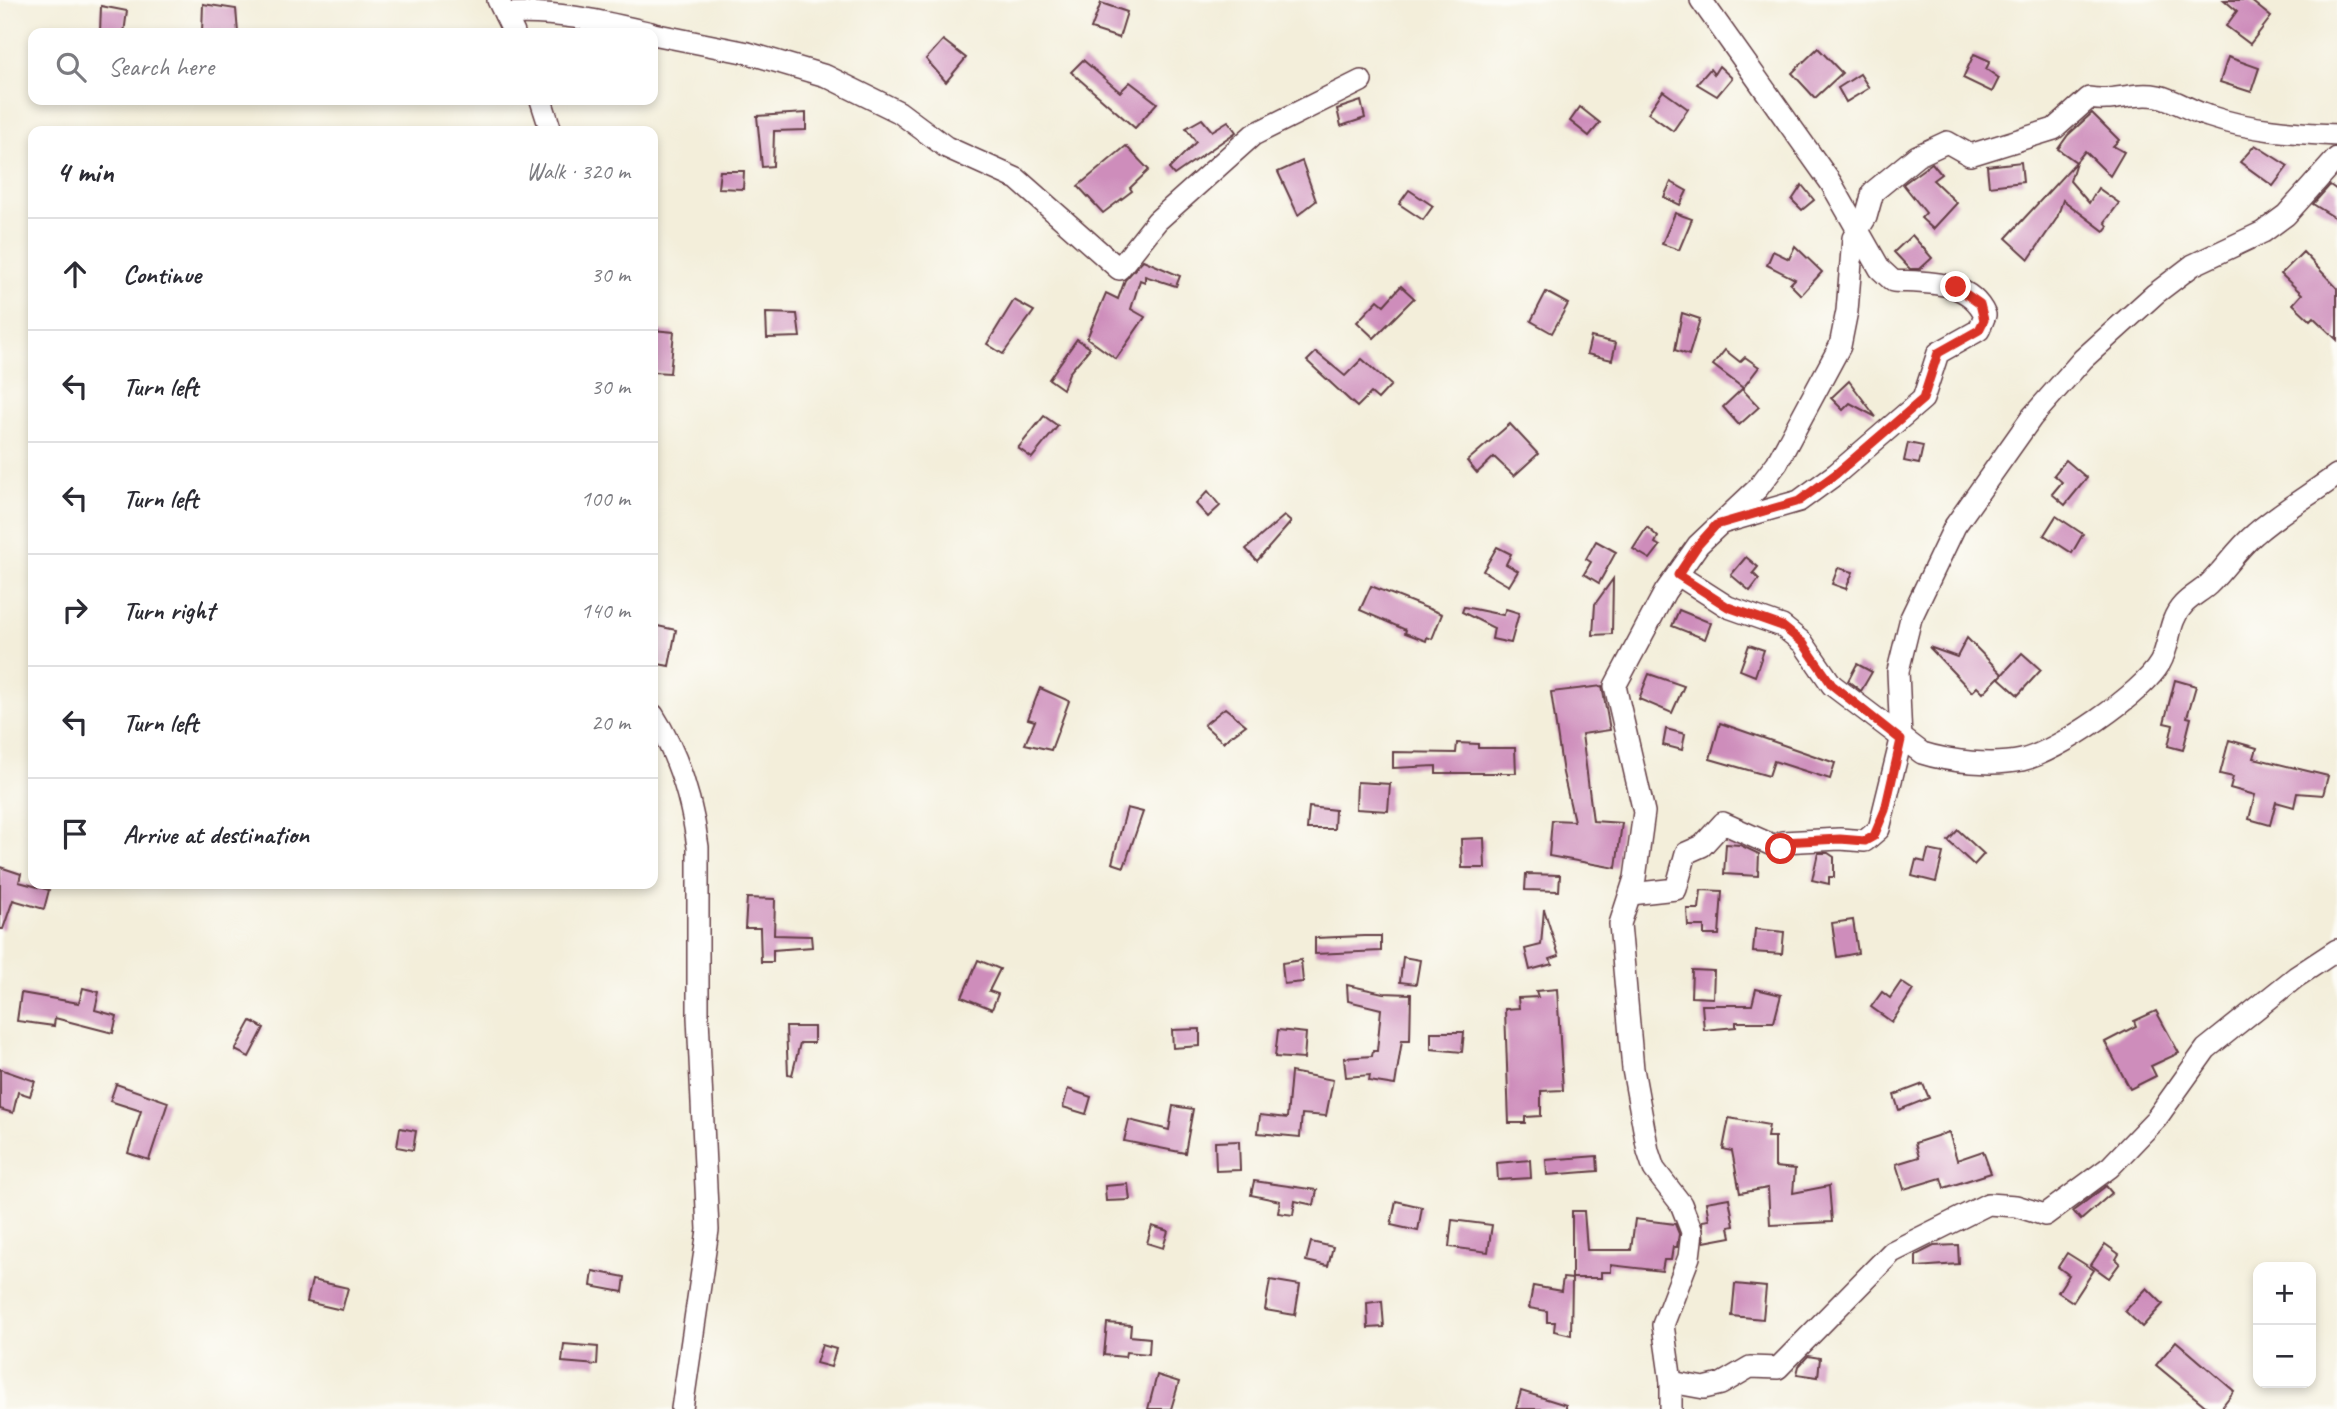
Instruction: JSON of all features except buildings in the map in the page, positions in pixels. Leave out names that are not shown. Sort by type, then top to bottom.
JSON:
[{"type":"street","points":[[1701,0],[1830,183],[1880,269],[1893,281],[1956,287],[1980,304],[1985,315],[1983,326],[1938,353],[1923,399],[1836,474],[1799,501],[1716,525]]},
{"type":"street","points":[[506,16],[530,12],[590,19],[627,28]]},
{"type":"street","points":[[658,35],[748,52],[826,76],[887,106],[946,147],[1017,179],[1119,269],[1157,221],[1253,135],[1361,80]]},
{"type":"street","points":[[1671,1409],[1671,1382],[1663,1325],[1689,1257],[1692,1232],[1681,1204],[1654,1169],[1648,1151],[1633,1069],[1620,924],[1631,894],[1644,811],[1615,686],[1665,592],[1698,545],[1716,525],[1757,489],[1777,463],[1840,346],[1847,311],[1853,238],[1866,217],[1873,192],[1917,156],[1947,142],[1970,155],[2054,129],[2089,98],[2104,101],[2134,93],[2160,96],[2207,116],[2248,127],[2337,135]]},
{"type":"street","points":[[543,105],[549,126]]},
{"type":"street","points":[[1631,894],[1676,889],[1686,853],[1702,846],[1723,823],[1781,849],[1782,842],[1840,839],[1865,841],[1879,829],[1901,740],[1898,671],[1911,618],[1955,526],[2032,417],[2083,359],[2155,294],[2193,265],[2263,232],[2286,215],[2337,158]]},
{"type":"street","points":[[1678,575],[1728,607],[1782,626],[1803,643],[1832,685],[1901,740],[1922,753],[1940,759],[2011,762],[2026,759],[2071,736],[2116,707],[2149,679],[2161,661],[2170,625],[2183,604],[2208,585],[2256,533],[2337,475]]},
{"type":"street","points":[[658,723],[667,738],[683,782],[694,819],[698,847],[698,1017],[708,1230],[682,1409]]},
{"type":"street","points":[[1671,1382],[1704,1388],[1721,1384],[1750,1367],[1778,1368],[1892,1252],[1956,1222],[1977,1208],[1999,1203],[2045,1215],[2110,1167],[2156,1119],[2206,1049],[2296,977],[2337,950]]},
{"type":"route","points":[[1781,849],[1782,842],[1814,839],[1865,841],[1874,836],[1885,810],[1901,740],[1832,685],[1803,643],[1782,626],[1728,607],[1678,575],[1698,545],[1716,525],[1799,501],[1836,474],[1923,399],[1938,353],[1964,340],[1983,326],[1985,315],[1980,304],[1956,287]]}]
